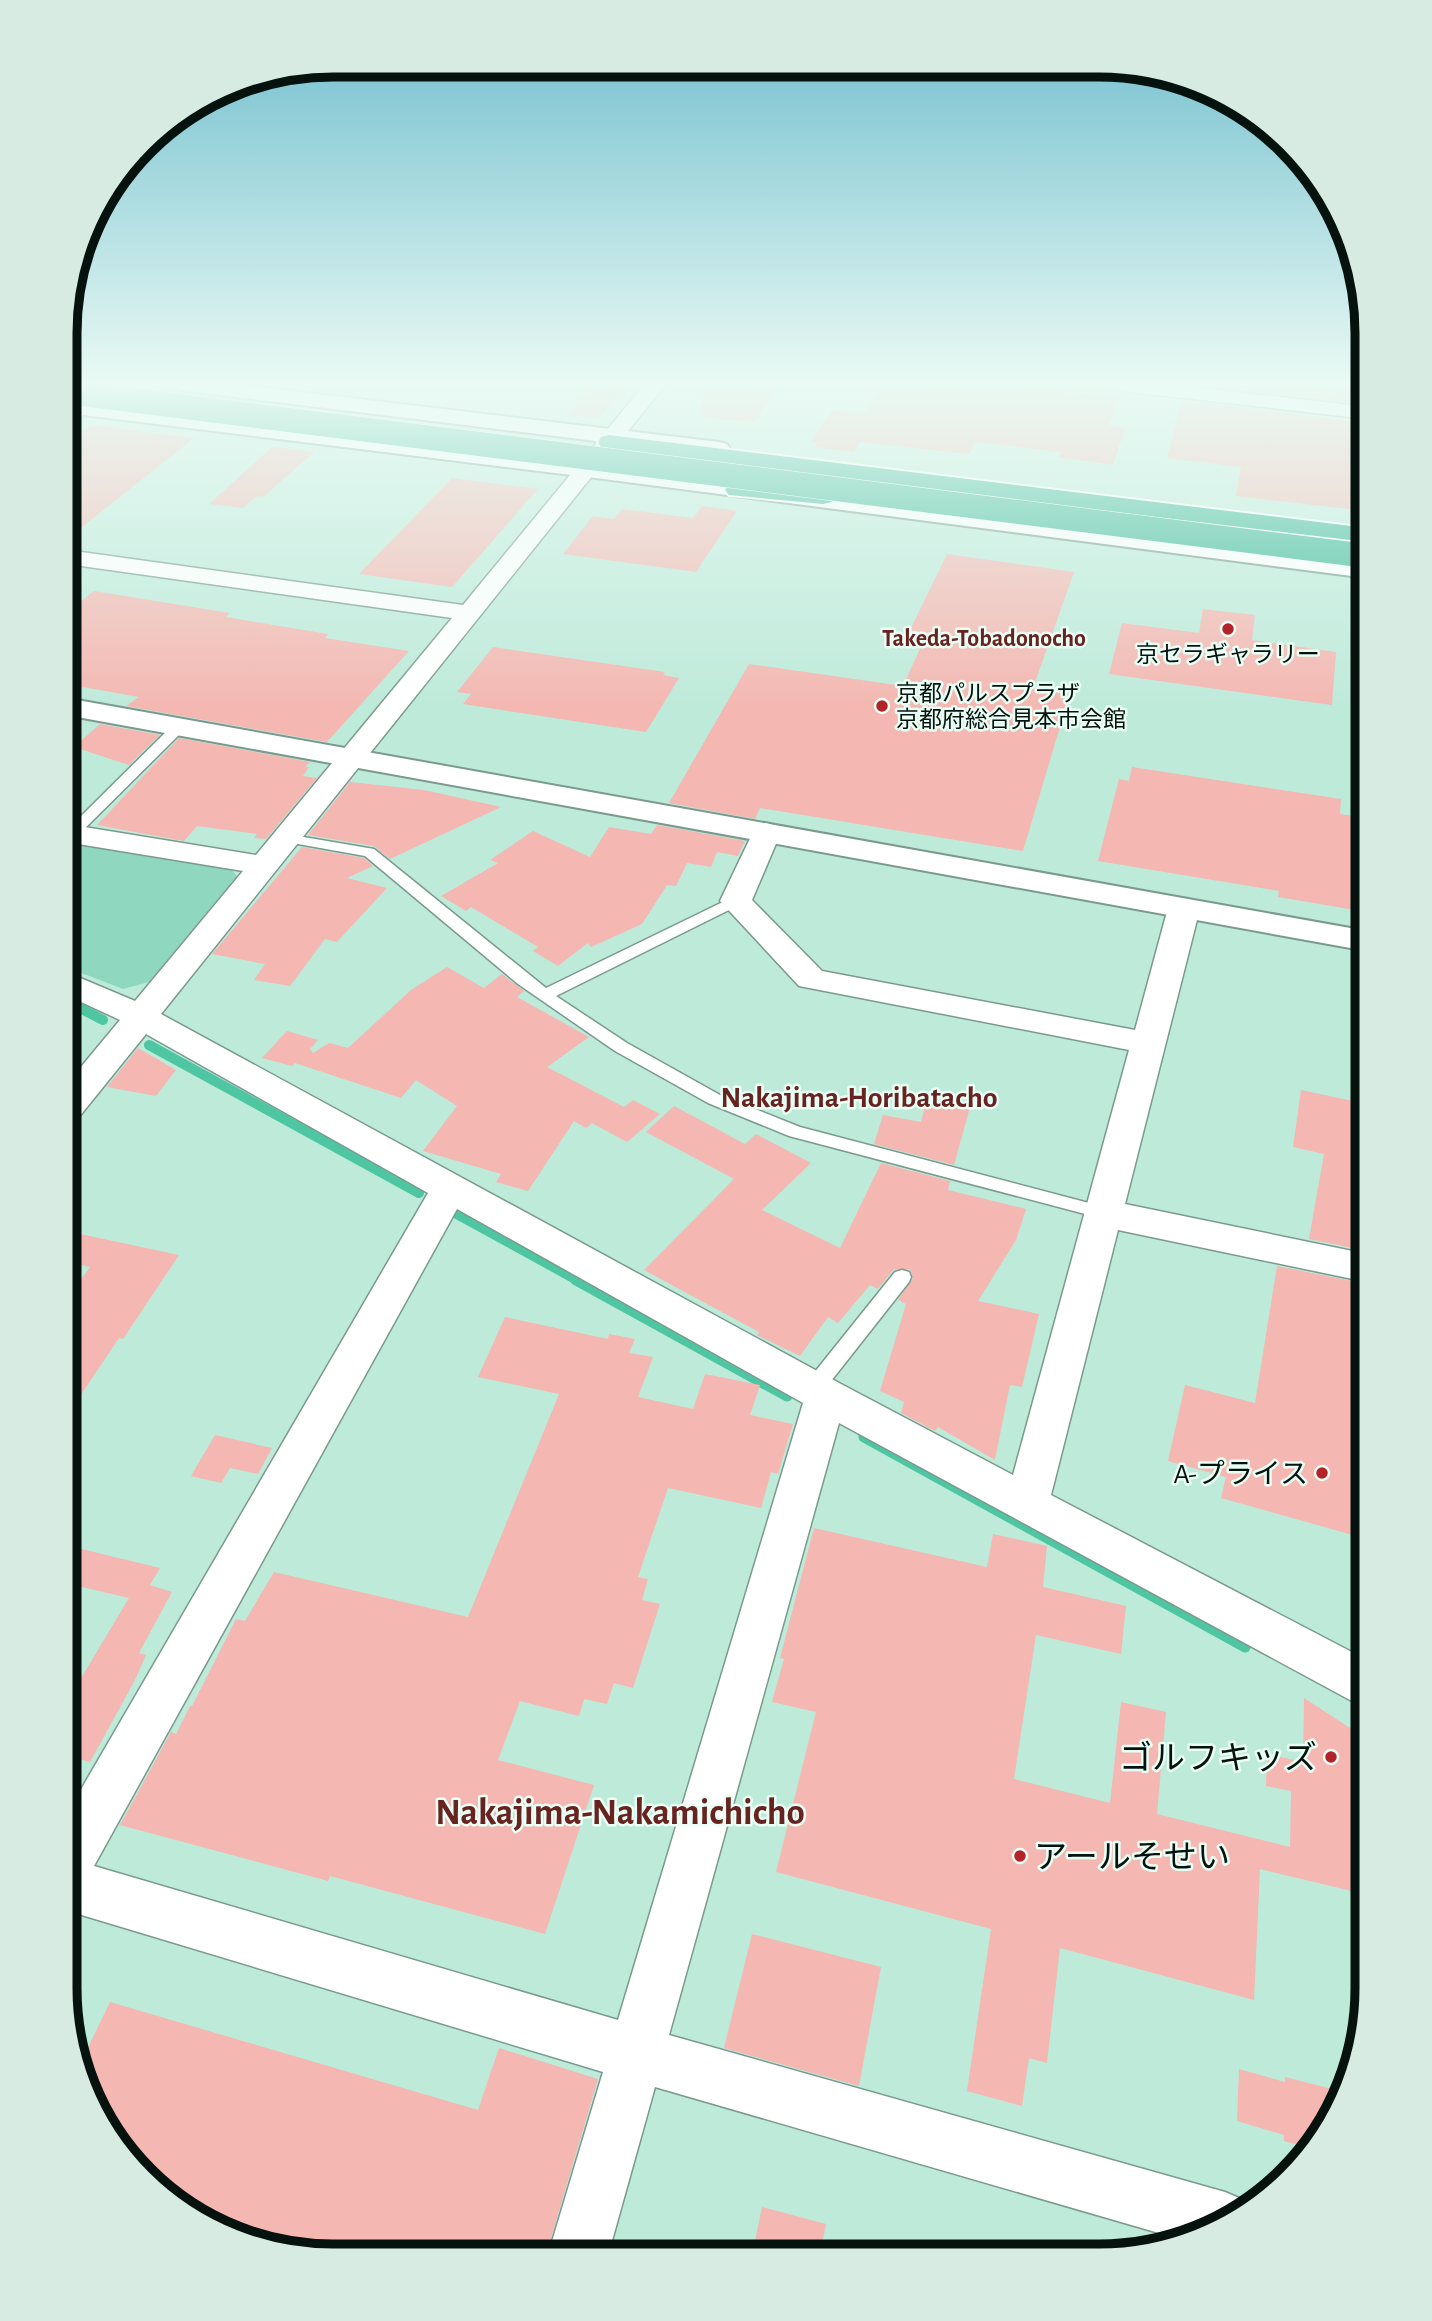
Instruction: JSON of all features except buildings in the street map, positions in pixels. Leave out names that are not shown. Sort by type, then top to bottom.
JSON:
[{"type":"highway","points":[[774,493],[939,508],[1355,561]]},
{"type":"highway","points":[[821,493],[1355,555]]},
{"type":"highway","points":[[960,493],[1355,543]]},
{"type":"highway","points":[[1021,493],[1355,531]]},
{"type":"street","points":[[77,1096],[468,613],[568,493]]},
{"type":"street","points":[[763,493],[1355,569]]},
{"type":"street","points":[[1053,493],[1355,531]]},
{"type":"street","points":[[77,557],[468,613]]},
{"type":"street","points":[[77,708],[1355,939]]},
{"type":"street","points":[[766,832],[736,901],[811,979],[1149,1043]]},
{"type":"street","points":[[77,836],[264,864]]},
{"type":"street","points":[[1027,1504],[1184,908]]},
{"type":"street","points":[[77,987],[141,1017],[820,1393],[1355,1679]]},
{"type":"street","points":[[77,1846],[449,1189]]},
{"type":"street","points":[[1104,1213],[1355,1265]]},
{"type":"street","points":[[581,2244],[637,2054],[820,1393]]},
{"type":"street","points":[[77,1888],[637,2054],[1212,2218]]},
{"type":"lane","points":[[77,826],[179,727]]},
{"type":"lane","points":[[286,838],[369,852],[524,981],[621,1047],[714,1099],[795,1132],[1104,1213]]},
{"type":"lane","points":[[545,995],[736,901]]},
{"type":"lane","points":[[820,1393],[902,1277]]},
{"type":"shaded area","points":[[77,493],[1355,493],[1355,1988],[1350,2038],[1336,2086],[1321,2116],[1292,2157],[1268,2181],[1227,2210],[1197,2225],[1133,2242],[299,2242],[235,2225],[205,2210],[164,2181],[140,2157],[111,2116],[96,2086],[82,2038],[78,2005]]},
{"type":"shaded area","points":[[77,842],[228,866],[237,876],[149,982],[123,989],[77,971]]},
{"type":"waterway","points":[[77,1007],[103,1020]]},
{"type":"waterway","points":[[149,1045],[419,1193]]},
{"type":"waterway","points":[[457,1214],[579,1281]]},
{"type":"waterway","points":[[576,1280],[787,1396]]},
{"type":"waterway","points":[[864,1437],[1245,1647]]},
{"type":"place","name":"京セラギャラリー","points":[[1228,629]]},
{"type":"place","name":"京都パルスプラザ 京都府総合見本市会館","points":[[882,706]]},
{"type":"place","name":"A-プライス","points":[[1322,1473]]},
{"type":"place","name":"ゴルフキッズ","points":[[1331,1757]]},
{"type":"place","name":"アールそせい","points":[[1020,1856]]},
{"type":"district","name":"Takeda-Tobadonocho","points":[[984,638]]},
{"type":"district","name":"Nakajima-Horibatacho","points":[[859,1097]]},
{"type":"district","name":"Nakajima-Nakamichicho","points":[[620,1811]]}]
